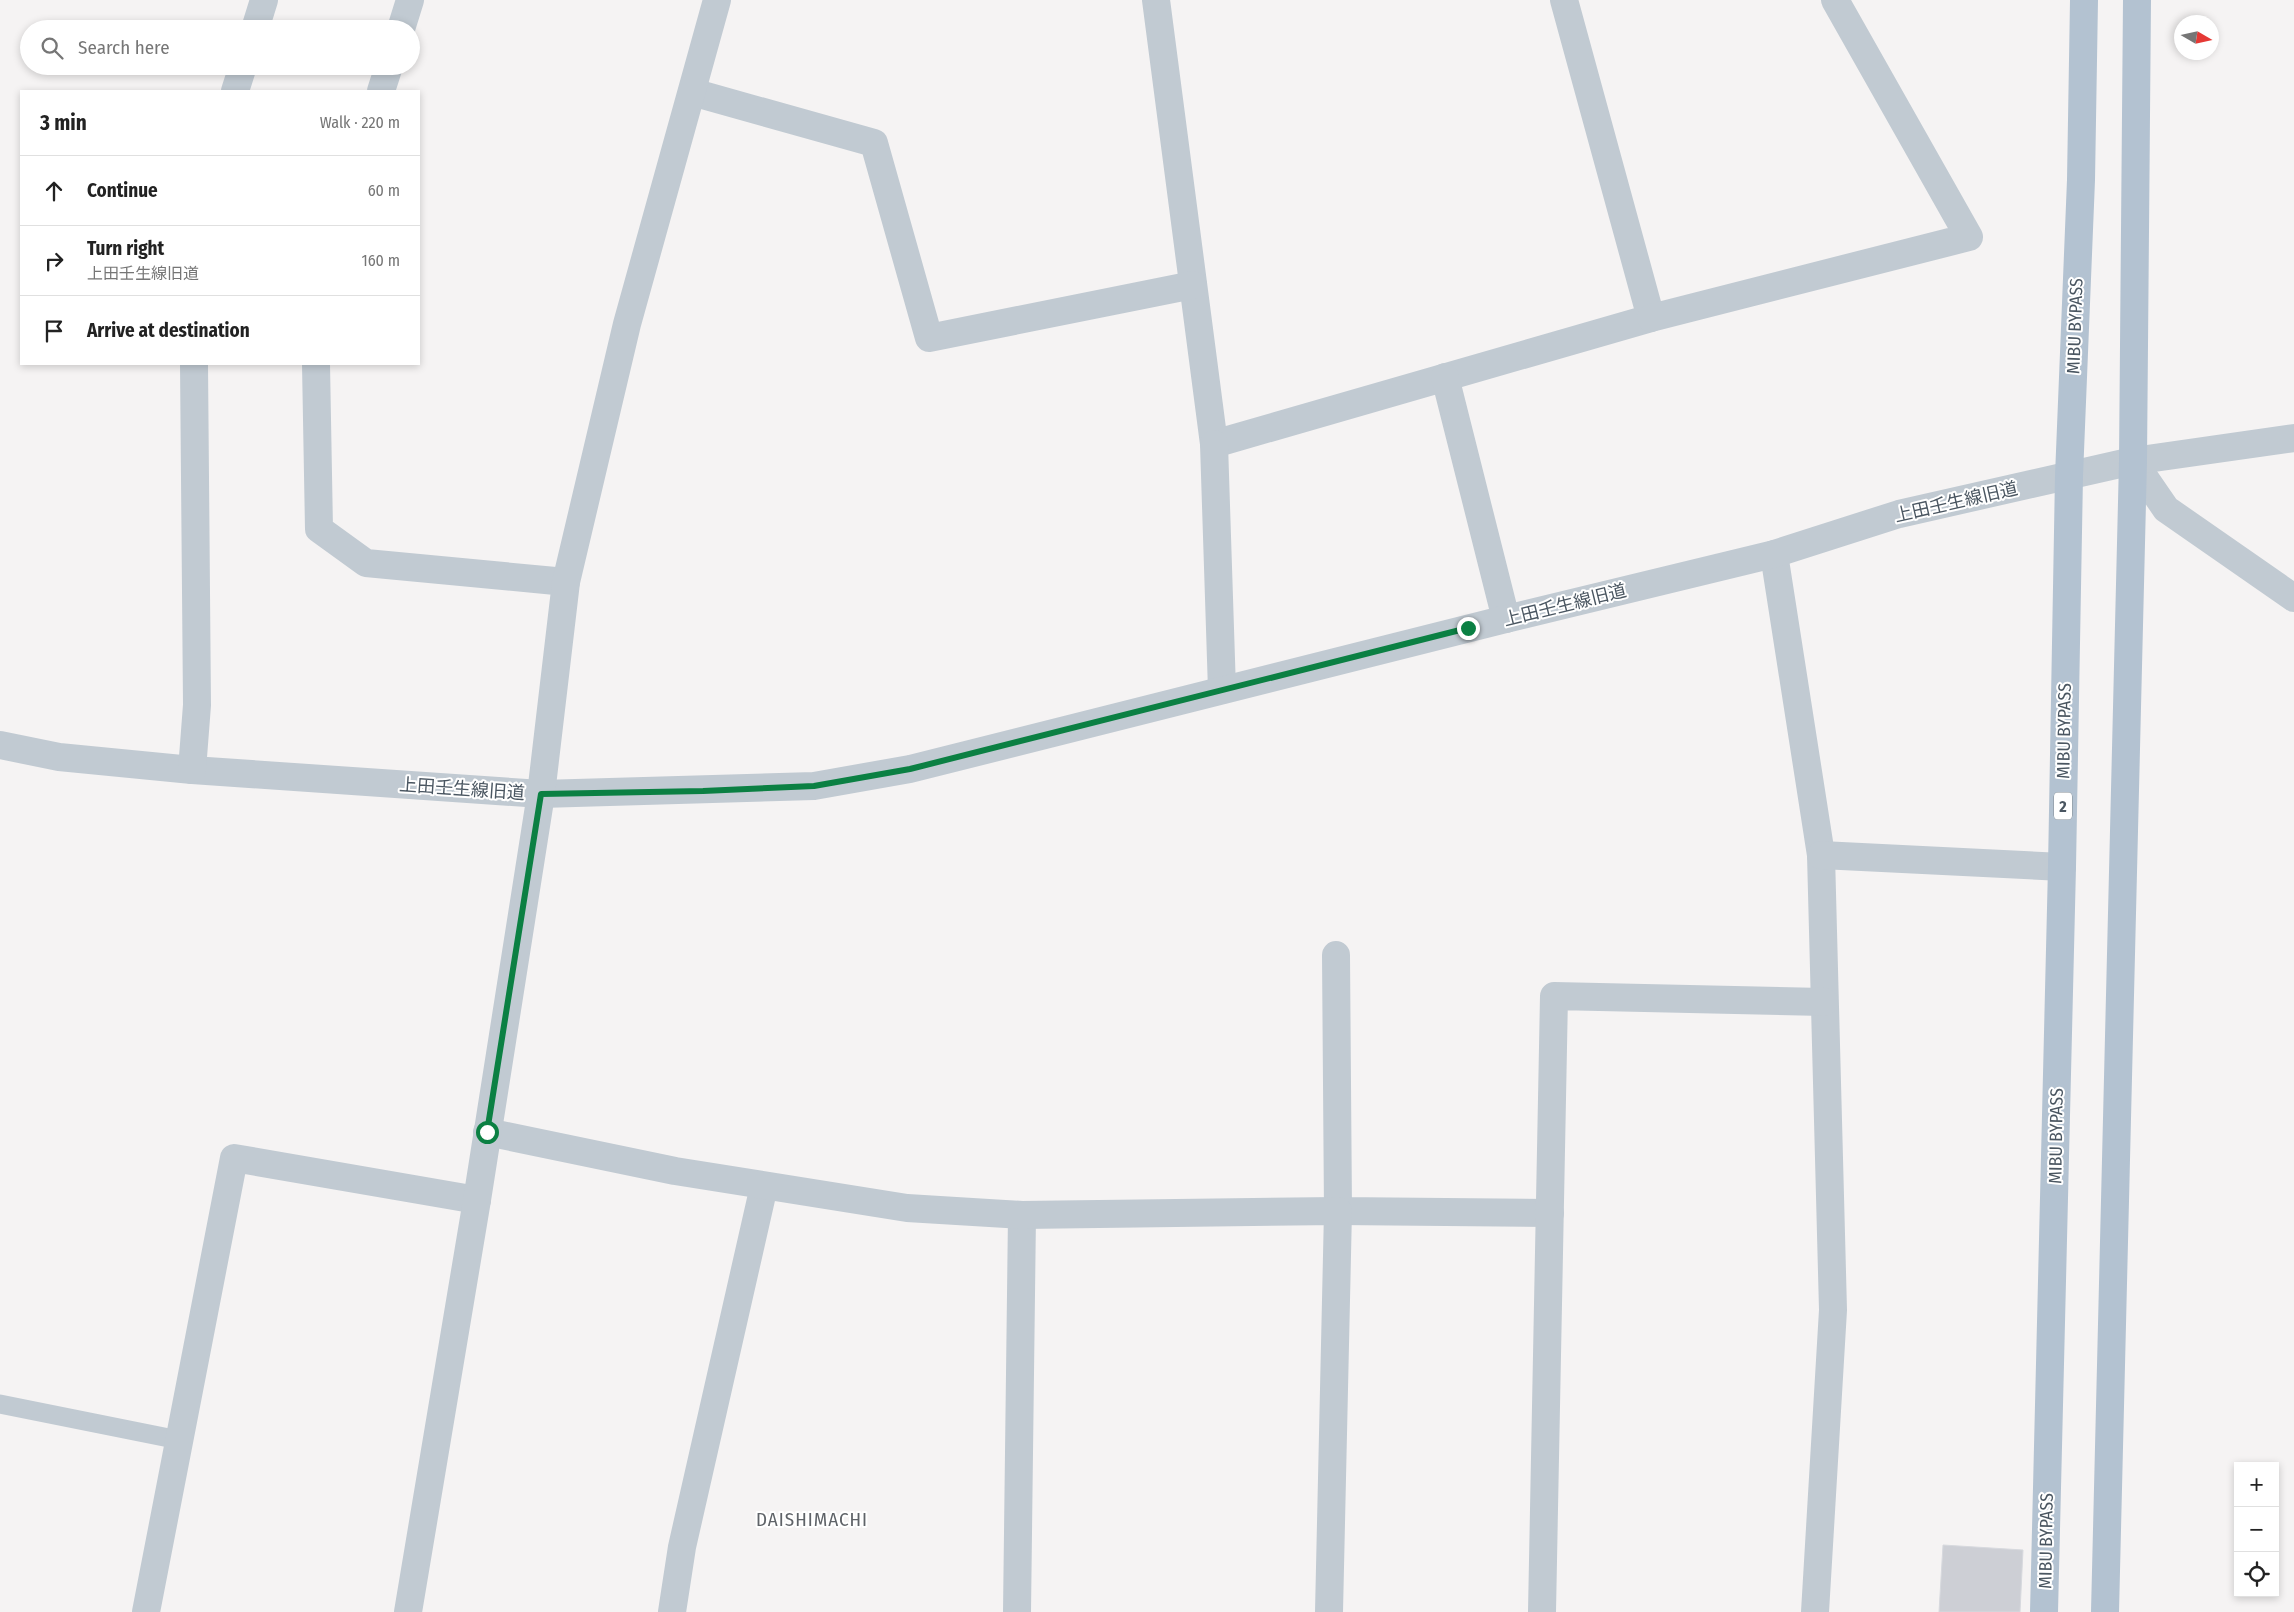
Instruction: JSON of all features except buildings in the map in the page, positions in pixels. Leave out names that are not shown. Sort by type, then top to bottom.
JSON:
[{"type":"main road","name":"MIBU BYPASS","points":[[2044,1612],[2062,867],[2069,476],[2081,180],[2084,0]]},
{"type":"main road","points":[[2105,1612],[2133,461],[2137,0]]},
{"type":"street","points":[[258,20],[264,0]]},
{"type":"street","points":[[404,20],[410,0]]},
{"type":"street","points":[[408,1612],[477,1200],[541,794],[566,582],[627,324],[717,0]]},
{"type":"street","points":[[1156,0],[1214,444],[1222,690]]},
{"type":"street","points":[[1564,0],[1651,318]]},
{"type":"street","points":[[1214,444],[1651,318],[1969,238],[1835,0]]},
{"type":"street","points":[[235,90],[240,75]]},
{"type":"street","points":[[381,90],[386,75]]},
{"type":"street","points":[[692,92],[874,143],[930,338],[1193,285]]},
{"type":"street","points":[[192,770],[197,705],[194,365]]},
{"type":"street","points":[[316,365],[318,530],[366,563],[566,582]]},
{"type":"street","points":[[1445,377],[1506,619]]},
{"type":"street","name":"上田壬生線旧道","points":[[0,745],[59,757],[192,770],[541,794],[703,791],[814,786],[910,769],[1506,619],[1774,554],[1899,514],[2133,461],[2294,438]]},
{"type":"street","points":[[2133,461],[2166,509],[2294,598]]},
{"type":"street","points":[[1774,554],[1821,855],[1833,1310],[1815,1612]]},
{"type":"street","points":[[1821,855],[2062,867]]},
{"type":"street","points":[[1329,1612],[1338,1210],[1336,955]]},
{"type":"street","points":[[1542,1612],[1554,996],[1824,1002]]},
{"type":"street","points":[[487,1132],[675,1171],[907,1208],[1022,1215],[1338,1210],[1550,1213]]},
{"type":"street","points":[[146,1612],[234,1158],[477,1200]]},
{"type":"street","points":[[672,1612],[682,1547],[764,1186]]},
{"type":"street","points":[[1017,1612],[1022,1215]]},
{"type":"lane","points":[[0,1404],[179,1440]]},
{"type":"district","name":"DAISHIMACHI","points":[[812,1519]]},
{"type":"route","points":[[487,1132],[541,794],[703,791],[814,786],[910,769],[1468,628]]}]
